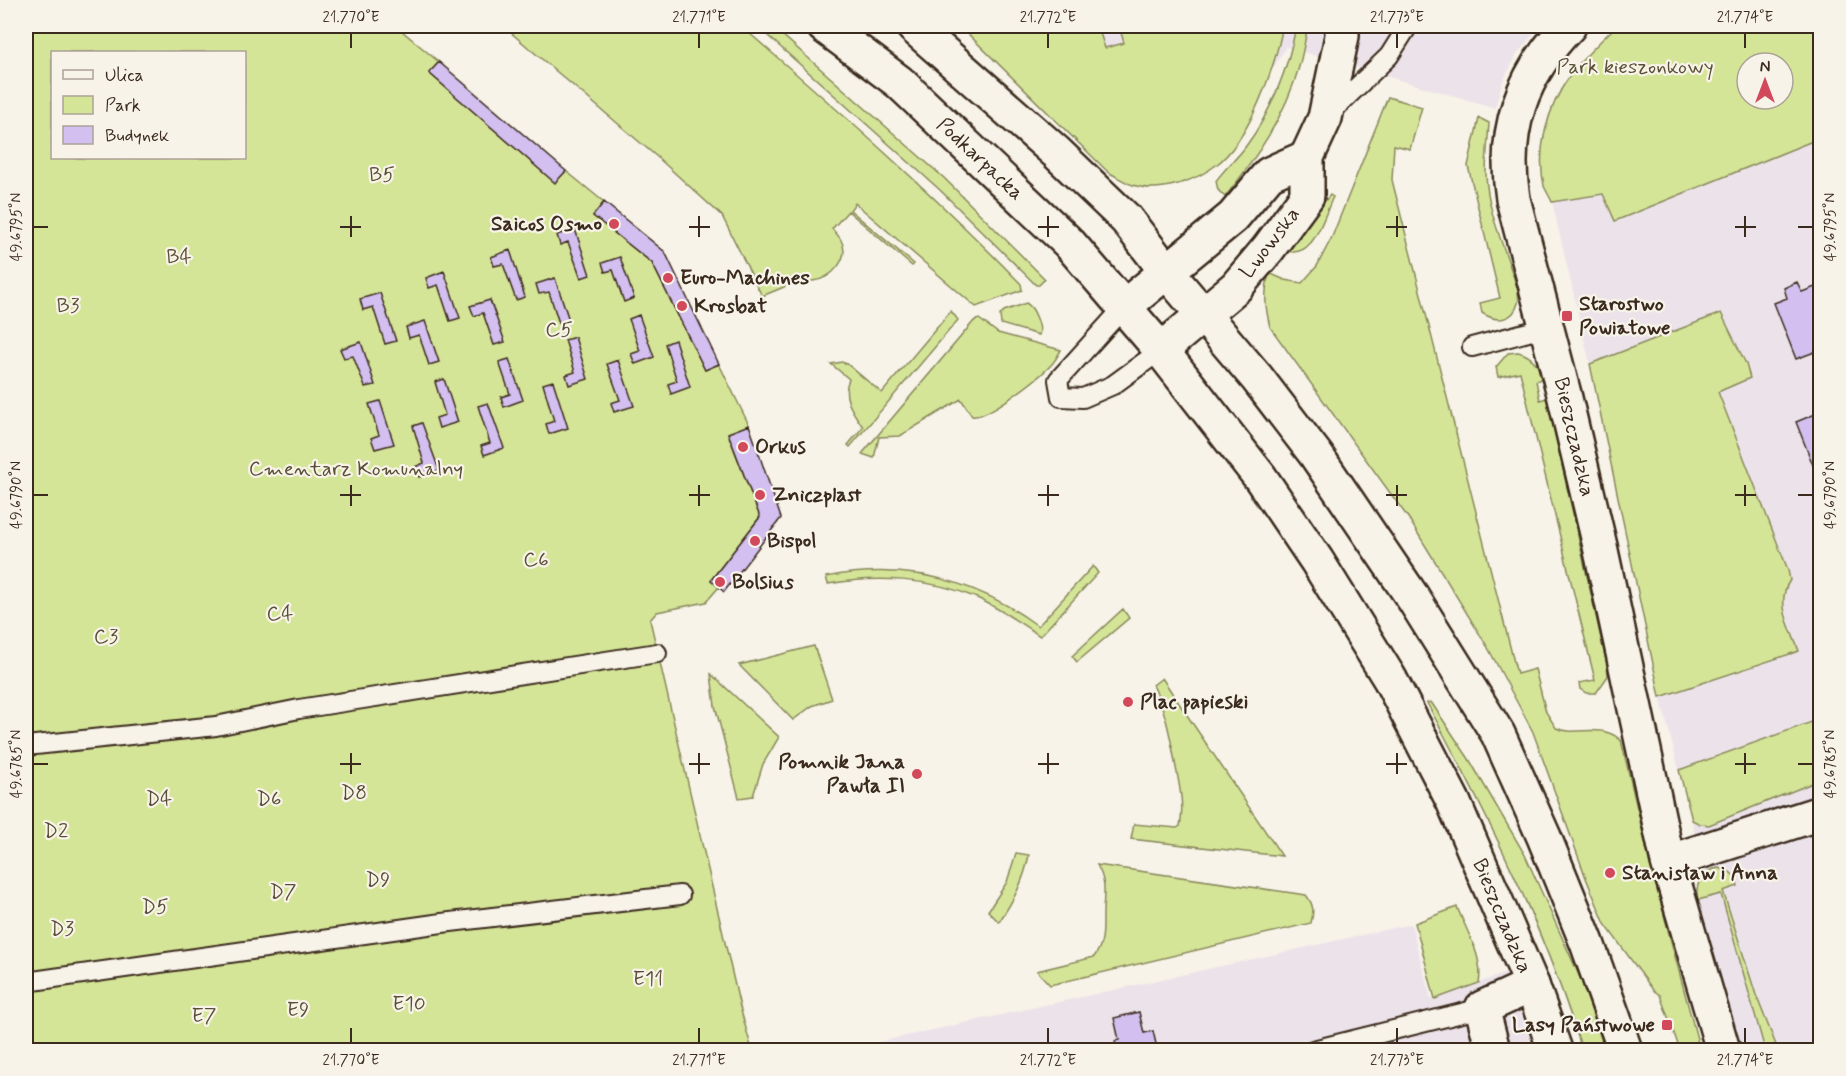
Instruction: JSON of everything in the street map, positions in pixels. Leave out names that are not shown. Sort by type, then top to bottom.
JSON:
[{"type":"main road","name":"Podkarpacka","points":[[824,26],[899,82],[1069,243],[1125,306]]},
{"type":"main road","points":[[913,26],[1056,152],[1126,219],[1166,271],[1257,378],[1316,455],[1413,598],[1498,734],[1544,837],[1587,943],[1625,1050]]},
{"type":"main road","name":"Lwowska","points":[[1161,350],[1236,287],[1268,249],[1307,196],[1307,157],[1325,118],[1342,36],[1342,26]]},
{"type":"main road","name":"Bieszczadzka","points":[[1569,26],[1538,62],[1525,91],[1514,123],[1509,148],[1509,173],[1513,199],[1547,327],[1600,546],[1668,862],[1723,1050]]},
{"type":"main road","name":"Lwowska","points":[[1125,306],[1233,217],[1269,174],[1307,157]]},
{"type":"main road","name":"Bieszczadzka","points":[[1125,306],[1260,477],[1317,561],[1390,679],[1453,801],[1532,985],[1555,1050]]},
{"type":"main road","points":[[1668,862],[1821,813]]},
{"type":"main road","points":[[1493,1050],[1482,1008],[1532,985]]},
{"type":"lane","points":[[1325,118],[1389,56],[1408,26]]},
{"type":"lane","points":[[1125,306],[1058,380],[1061,397],[1083,399],[1113,385],[1161,350]]},
{"type":"lane","points":[[1472,347],[1547,327]]},
{"type":"lane","points":[[26,746],[216,726],[299,709],[657,652]]},
{"type":"lane","points":[[26,982],[442,923],[680,895]]},
{"type":"lane","points":[[1312,1050],[1347,1047],[1482,1008]]},
{"type":"shaded area","points":[[965,26],[1540,26],[1518,53],[1502,83],[1495,108],[1286,47],[1216,165],[1168,187],[1108,172]]},
{"type":"shaded area","points":[[1820,138],[1820,1050],[1739,1050],[1696,896],[1696,889],[1702,876],[1692,820],[1660,697],[1798,651],[1784,610],[1783,590],[1788,570],[1718,392],[1750,378],[1746,364],[1721,313],[1590,364],[1552,202],[1603,194],[1615,221]]},
{"type":"shaded area","points":[[1411,924],[1431,999],[1506,973],[1534,1050],[842,1050]]},
{"type":"green space","name":"Cmentarz Komunalny","points":[[26,26],[396,26],[439,62],[429,73],[555,182],[566,171],[604,202],[593,216],[652,263],[705,370],[719,364],[749,425],[728,434],[760,517],[711,580],[719,587],[706,602],[657,612],[650,620],[752,1050],[26,1050]]},
{"type":"green space","points":[[503,26],[741,26],[919,184],[988,250],[1021,284],[1022,290],[976,307],[855,203],[850,210],[914,264],[912,266],[848,211],[832,229],[840,239],[843,254],[841,261],[832,272],[820,280],[813,281],[795,276],[784,287],[762,296],[722,216],[656,156]]},
{"type":"green space","points":[[757,26],[772,26],[944,178],[1045,279],[1036,285],[940,190]]},
{"type":"green space","points":[[960,26],[1102,26],[1098,27],[1105,48],[1124,43],[1119,26],[1283,26],[1274,61],[1259,101],[1240,138],[1228,153],[1212,168],[1193,179],[1150,188],[1130,184],[1108,172]]},
{"type":"green space","points":[[1296,26],[1308,26],[1299,67],[1286,102],[1259,151],[1225,197],[1218,190],[1216,181],[1255,133],[1271,104],[1284,73]]},
{"type":"green space","name":"Park kieszonkowy","points":[[1616,26],[1820,26],[1820,138],[1615,221],[1603,194],[1552,202],[1544,186],[1542,172],[1546,129],[1555,101],[1569,77]]},
{"type":"green space","points":[[1388,97],[1422,107],[1410,149],[1394,145],[1392,180],[1517,674],[1535,669],[1546,712],[1556,728],[1569,731],[1603,731],[1621,740],[1648,855],[1700,1050],[1680,1050],[1660,995],[1653,990],[1605,924],[1533,732],[1487,646],[1409,519],[1270,327],[1266,300],[1269,273],[1285,280],[1302,283],[1317,266],[1332,237]]},
{"type":"green space","points":[[1479,118],[1489,123],[1486,174],[1489,197],[1519,299],[1512,314],[1498,319],[1482,313],[1480,303],[1500,298],[1468,166]]},
{"type":"green space","points":[[1330,195],[1333,197],[1321,226],[1310,244],[1303,250],[1294,252],[1284,250]]},
{"type":"green space","points":[[1026,303],[1037,318],[1039,335],[1001,324],[1000,315],[1004,311]]},
{"type":"green space","points":[[951,311],[958,320],[850,447],[848,445],[863,427],[847,398],[849,379],[831,364],[842,362],[847,364],[882,393]]},
{"type":"green space","points":[[1721,313],[1746,364],[1750,378],[1718,392],[1788,570],[1790,580],[1784,597],[1784,606],[1788,624],[1799,651],[1660,697],[1590,364]]},
{"type":"green space","points":[[979,319],[998,333],[1061,350],[1052,363],[1036,378],[989,411],[972,416],[961,399],[900,436],[879,437],[874,458],[862,454],[974,321]]},
{"type":"green space","points":[[1518,352],[1534,361],[1543,378],[1536,381],[1540,400],[1547,398],[1607,665],[1608,676],[1596,693],[1586,693],[1580,689],[1579,683],[1595,680],[1520,372],[1498,377],[1496,367],[1508,353]]},
{"type":"green space","points":[[1093,566],[1098,573],[1040,636],[985,602],[941,586],[884,579],[828,584],[826,577],[883,572],[937,578],[989,596],[1038,626]]},
{"type":"green space","points":[[1123,609],[1129,618],[1077,662],[1072,656]]},
{"type":"green space","points":[[814,646],[832,699],[812,706],[793,720],[739,665]]},
{"type":"green space","points":[[711,674],[779,737],[763,764],[753,796],[739,798],[715,706]]},
{"type":"green space","points":[[1162,678],[1282,856],[1131,839],[1134,824],[1177,828],[1180,826],[1179,783],[1164,712],[1153,685]]},
{"type":"green space","points":[[1431,702],[1469,759],[1525,855],[1582,982],[1605,1050],[1582,1050],[1551,960],[1533,917],[1493,830],[1427,703]]},
{"type":"green space","points":[[1820,719],[1820,780],[1709,825],[1692,820],[1679,770]]},
{"type":"green space","points":[[1016,853],[1029,855],[1027,864],[1017,890],[999,922],[988,911],[1007,882]]},
{"type":"green space","points":[[1097,865],[1306,895],[1313,908],[1311,923],[1050,985],[1037,971],[1094,957],[1100,947],[1103,932],[1104,890],[1103,878]]},
{"type":"green space","points":[[1718,868],[1731,873],[1736,878],[1738,886],[1723,891],[1756,995],[1778,1050],[1765,1050],[1721,894],[1698,900],[1697,889],[1700,880],[1708,872]]},
{"type":"green space","points":[[1457,907],[1477,954],[1479,983],[1435,999],[1415,923]]},
{"type":"building","points":[[439,62],[566,171],[555,183],[429,73]]},
{"type":"building","points":[[604,202],[665,252],[719,364],[705,370],[652,263],[593,216]]},
{"type":"building","points":[[575,229],[590,275],[581,278],[568,242],[560,245],[557,235]]},
{"type":"building","points":[[510,250],[525,297],[516,300],[503,264],[494,266],[491,257]]},
{"type":"building","points":[[620,257],[634,298],[624,302],[613,270],[605,272],[602,263]]},
{"type":"building","points":[[444,271],[460,318],[450,321],[438,285],[429,288],[426,278]]},
{"type":"building","points":[[555,278],[569,320],[559,323],[549,292],[539,294],[536,284]]},
{"type":"building","points":[[1797,282],[1802,292],[1820,285],[1820,350],[1796,359],[1774,303],[1787,298],[1784,288]]},
{"type":"building","points":[[380,293],[396,341],[385,344],[373,307],[363,310],[360,299]]},
{"type":"building","points":[[490,300],[505,342],[494,345],[483,313],[474,316],[470,306]]},
{"type":"building","points":[[639,315],[654,357],[635,364],[631,354],[640,351],[629,319]]},
{"type":"building","points":[[425,321],[439,362],[429,365],[419,335],[409,338],[406,327]]},
{"type":"building","points":[[575,337],[588,379],[569,385],[566,375],[575,372],[565,340]]},
{"type":"building","points":[[675,340],[690,387],[671,394],[668,384],[677,381],[665,344]]},
{"type":"building","points":[[361,342],[375,385],[365,387],[353,356],[344,358],[340,349]]},
{"type":"building","points":[[509,359],[523,400],[504,407],[501,397],[510,394],[499,362]]},
{"type":"building","points":[[618,360],[634,406],[614,412],[611,403],[620,400],[607,364]]},
{"type":"building","points":[[444,379],[458,422],[439,428],[436,418],[445,415],[435,382]]},
{"type":"building","points":[[553,381],[568,428],[549,434],[546,424],[554,421],[543,384]]},
{"type":"building","points":[[380,401],[394,444],[375,449],[371,438],[379,435],[369,404]]},
{"type":"building","points":[[488,403],[504,448],[484,455],[481,446],[490,443],[478,406]]},
{"type":"building","points":[[1820,412],[1820,483],[1796,422]]},
{"type":"building","points":[[422,423],[439,470],[419,477],[415,467],[424,463],[413,426]]},
{"type":"building","points":[[749,425],[781,518],[724,592],[711,580],[760,517],[728,433]]},
{"type":"building","points":[[1139,1012],[1144,1033],[1153,1031],[1157,1048],[1117,1050],[1115,1041],[1119,1040],[1114,1018]]},
{"type":"place","name":"Saicos Osmo","points":[[614,224]]},
{"type":"place","name":"Euro-Machines","points":[[668,278]]},
{"type":"place","name":"Krosbat","points":[[682,306]]},
{"type":"place","name":"Starostwo Powiatowe","points":[[1567,316]]},
{"type":"place","name":"Orkus","points":[[743,447]]},
{"type":"place","name":"Zniczplast","points":[[760,495]]},
{"type":"place","name":"Bispol","points":[[755,541]]},
{"type":"place","name":"Bolsius","points":[[720,582]]},
{"type":"place","name":"Plac papieski","points":[[1128,702]]},
{"type":"place","name":"Pomnik Jana Pawła II","points":[[917,774]]},
{"type":"place","name":"Stanisław i Anna","points":[[1610,873]]},
{"type":"place","name":"Lasy Państwowe","points":[[1667,1025]]},
{"type":"park label","name":"B5","points":[[382,175]]},
{"type":"park label","name":"B4","points":[[179,257]]},
{"type":"park label","name":"B3","points":[[68,306]]},
{"type":"park label","name":"C5","points":[[559,330]]},
{"type":"park label","name":"C6","points":[[536,560]]},
{"type":"park label","name":"C4","points":[[280,614]]},
{"type":"park label","name":"C3","points":[[106,637]]},
{"type":"park label","name":"D8","points":[[354,793]]},
{"type":"park label","name":"D4","points":[[159,799]]},
{"type":"park label","name":"D6","points":[[269,799]]},
{"type":"park label","name":"D2","points":[[56,831]]},
{"type":"park label","name":"D9","points":[[378,880]]},
{"type":"park label","name":"D7","points":[[283,892]]},
{"type":"park label","name":"D5","points":[[155,907]]},
{"type":"park label","name":"D3","points":[[62,929]]},
{"type":"park label","name":"E11","points":[[648,979]]},
{"type":"park label","name":"E10","points":[[409,1004]]},
{"type":"park label","name":"E9","points":[[298,1010]]},
{"type":"park label","name":"E7","points":[[204,1016]]}]
